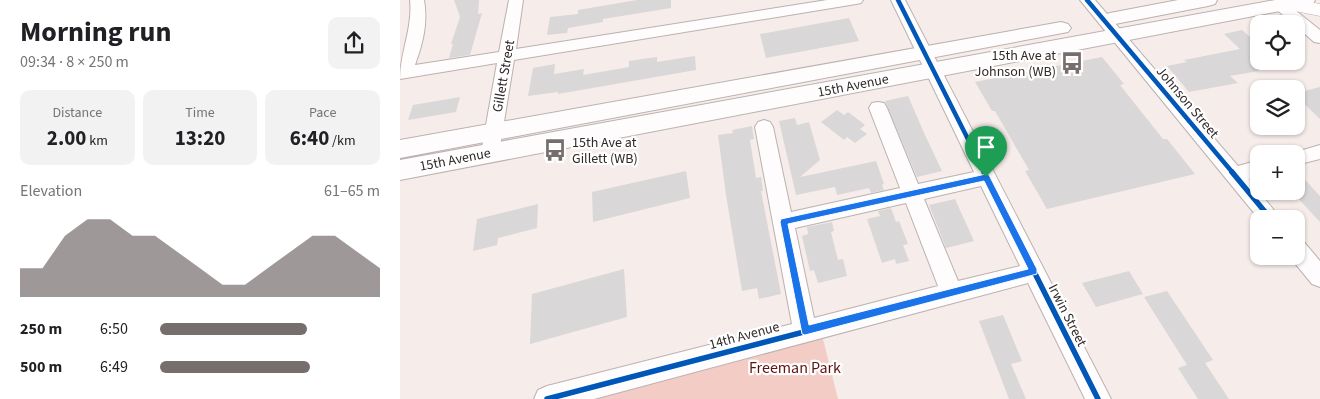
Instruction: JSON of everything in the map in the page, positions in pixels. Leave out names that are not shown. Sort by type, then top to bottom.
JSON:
[{"type":"highway","points":[[1291,3],[1320,10]]},
{"type":"main road","name":"15th Avenue","points":[[1111,28],[1208,0]]},
{"type":"main road","name":"15th Avenue","points":[[400,170],[928,62],[1111,28],[1291,3]]},
{"type":"main road","name":"15th Avenue","points":[[400,149],[928,62]]},
{"type":"street","points":[[402,73],[417,37],[420,14],[417,0]]},
{"type":"street","points":[[402,73],[798,5],[856,0]]},
{"type":"street","name":"Irwin Street","points":[[898,0],[1098,399]]},
{"type":"street","name":"Johnson Street","points":[[1087,0],[1263,210]]},
{"type":"street","name":"Gillett Street","points":[[490,153],[507,55],[520,1]]},
{"type":"street","points":[[1291,3],[1320,38]]},
{"type":"street","points":[[878,108],[952,293]]},
{"type":"street","points":[[764,128],[805,330]]},
{"type":"street","points":[[1305,156],[1320,152]]},
{"type":"street","points":[[1234,175],[1250,171]]},
{"type":"street","points":[[784,222],[986,177]]},
{"type":"street","points":[[1305,260],[1320,277]]},
{"type":"street","name":"14th Avenue","points":[[547,399],[805,330],[1034,272]]},
{"type":"green space","name":"Freeman Park","points":[[820,327],[838,399],[545,399]]},
{"type":"building","points":[[454,0],[479,0],[478,14],[482,13],[470,55],[449,58],[453,44],[451,44],[460,17]]},
{"type":"building","points":[[637,0],[671,0],[671,8],[603,19],[603,22],[568,28],[567,33],[547,35],[550,17],[578,14],[578,10]]},
{"type":"building","points":[[849,18],[859,41],[766,58],[760,34]]},
{"type":"building","points":[[1242,30],[1250,37],[1250,70],[1259,71],[1230,76],[1238,83],[1189,92],[1167,66],[1187,62],[1184,60],[1240,49],[1224,34]]},
{"type":"building","points":[[695,56],[696,70],[558,94],[558,92],[528,96],[533,68],[555,64],[554,74],[584,69],[583,75],[629,67],[629,61],[657,57],[657,62]]},
{"type":"building","points":[[1102,57],[1124,84],[1120,85],[1163,139],[1167,139],[1195,174],[1047,209],[1025,171],[1029,170],[995,111],[992,111],[975,82]]},
{"type":"building","points":[[1320,87],[1320,119],[1305,105],[1305,91]]},
{"type":"building","points":[[908,96],[942,171],[917,177],[885,101]]},
{"type":"building","points":[[460,97],[456,112],[408,120],[413,105]]},
{"type":"building","points":[[837,110],[844,115],[848,112],[865,125],[860,129],[867,134],[855,143],[847,137],[844,140],[821,122]]},
{"type":"building","points":[[795,118],[797,125],[809,122],[820,160],[800,177],[876,161],[884,184],[882,185],[884,190],[871,193],[869,188],[837,195],[835,187],[796,195],[779,121]]},
{"type":"building","points":[[752,126],[754,139],[750,140],[756,178],[761,177],[763,191],[761,191],[781,294],[759,299],[757,288],[742,291],[718,135],[733,133],[732,130]]},
{"type":"building","points":[[686,171],[690,198],[593,222],[592,192]]},
{"type":"building","points":[[1305,180],[1320,196],[1320,222],[1300,200],[1305,200]]},
{"type":"building","points":[[955,199],[974,241],[946,248],[929,205]]},
{"type":"building","points":[[538,204],[537,228],[498,238],[497,245],[473,251],[477,219]]},
{"type":"building","points":[[891,208],[896,222],[899,221],[908,244],[903,245],[909,261],[896,264],[895,259],[882,263],[867,219],[880,216],[878,211]]},
{"type":"building","points":[[832,222],[834,231],[831,232],[838,260],[843,259],[847,276],[818,283],[814,270],[810,271],[802,236],[808,234],[807,227]]},
{"type":"building","points":[[624,269],[627,317],[530,344],[532,294]]},
{"type":"building","points":[[1129,271],[1143,294],[1096,307],[1082,283]]},
{"type":"building","points":[[1167,291],[1213,360],[1205,363],[1229,399],[1198,399],[1178,368],[1187,365],[1144,297]]},
{"type":"building","points":[[1003,315],[1022,361],[1011,364],[1026,399],[1009,399],[979,321]]},
{"type":"cycle path","points":[[898,0],[1098,399]]},
{"type":"cycle path","points":[[1087,0],[1263,210]]},
{"type":"cycle path","points":[[547,399],[1034,272]]},
{"type":"place","name":"15th Ave at Johnson (WB)","points":[[1072,63]]},
{"type":"place","name":"15th Ave at Gillett (WB)","points":[[555,150]]},
{"type":"route","points":[[986,177],[1034,272],[805,330],[784,222],[986,177]]}]
